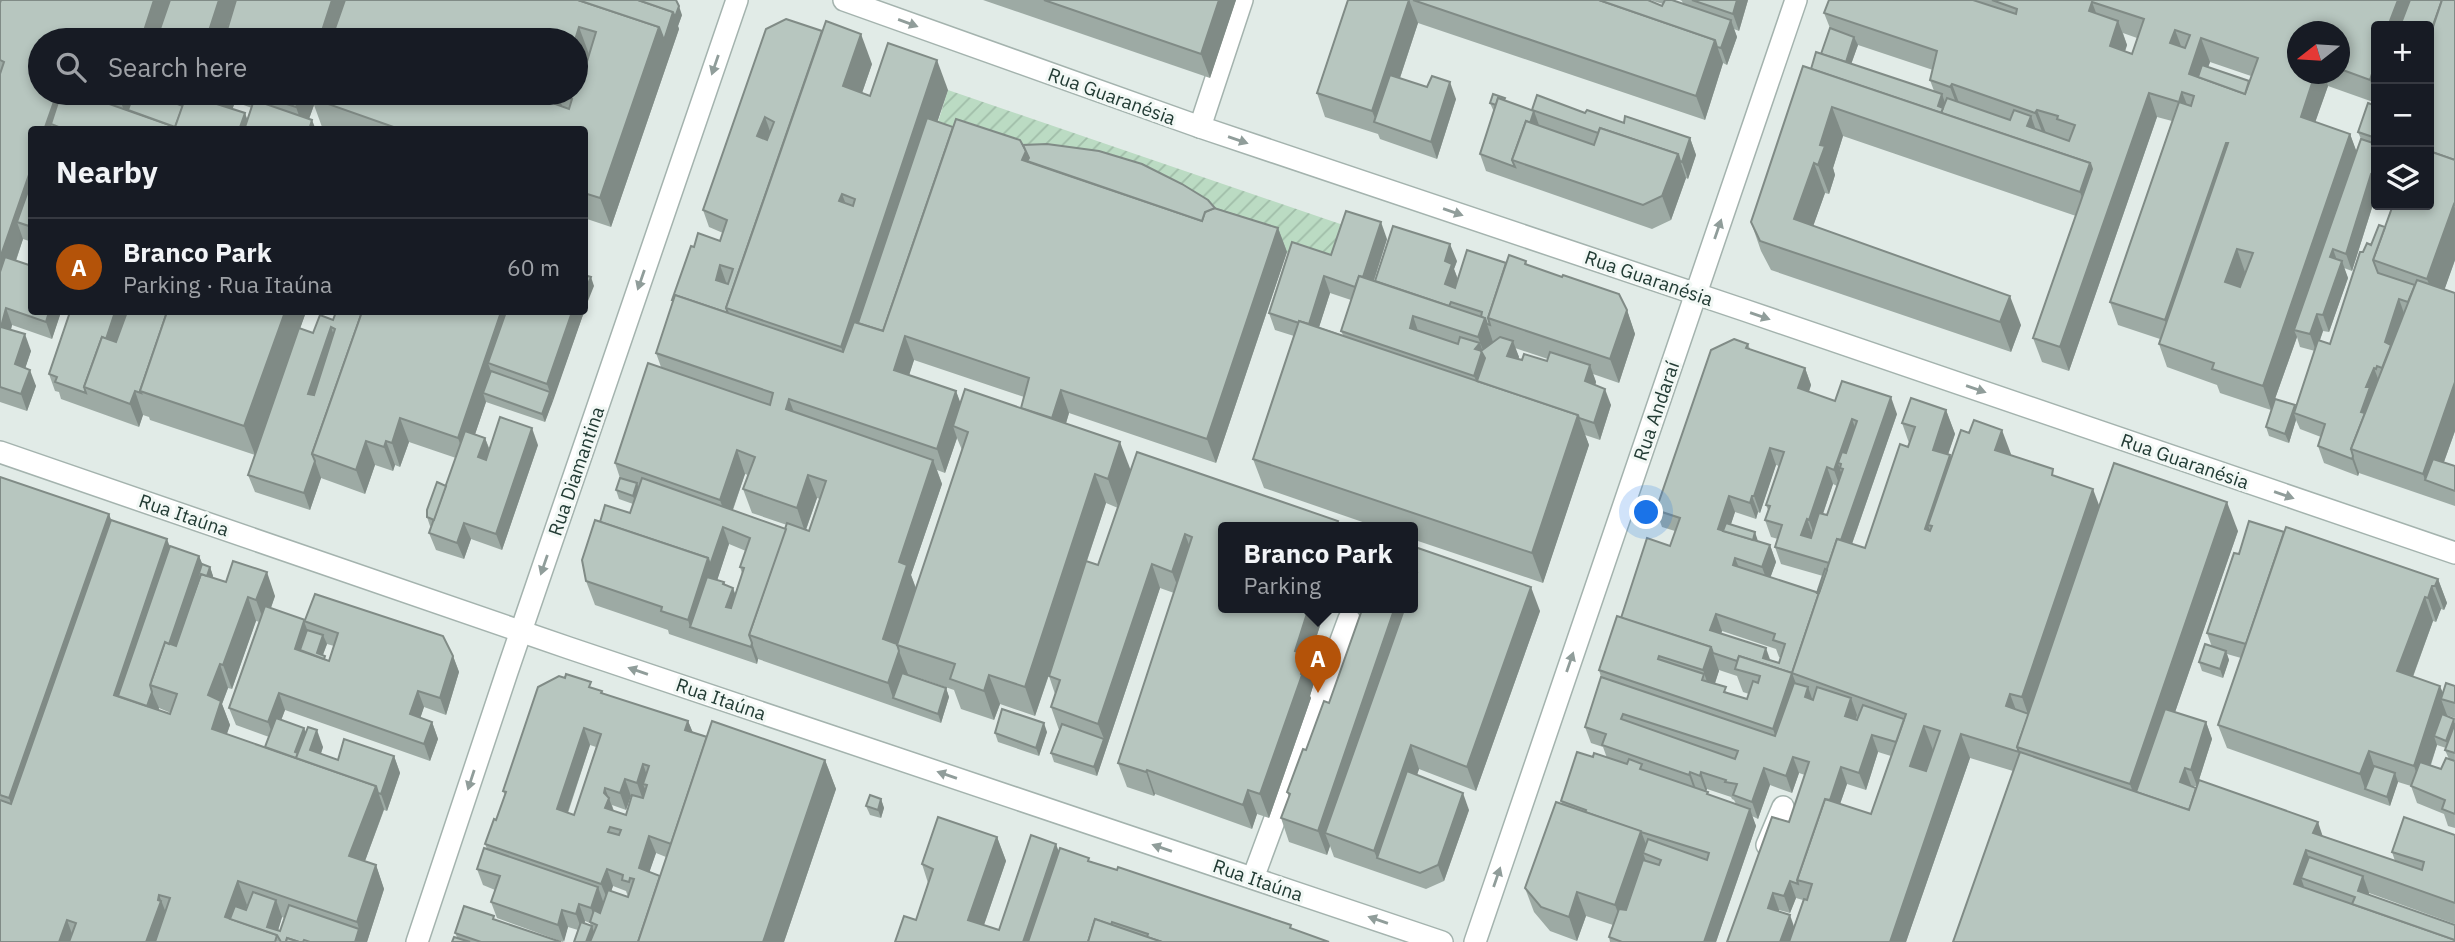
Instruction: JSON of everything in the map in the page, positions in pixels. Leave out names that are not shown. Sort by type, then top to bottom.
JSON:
[{"type":"street","name":"Rua Diamantina","points":[[417,942],[737,0]]},
{"type":"street","name":"Rua Guaranésia","points":[[844,0],[1200,127],[2455,553]]},
{"type":"street","points":[[1200,127],[1242,0]]},
{"type":"street","name":"Rua Andaraí","points":[[1475,942],[1796,0]]},
{"type":"street","name":"Rua Itaúna","points":[[0,452],[1442,942]]},
{"type":"street","points":[[1253,878],[1349,619]]},
{"type":"street","points":[[1761,859],[1783,807]]},
{"type":"green space","points":[[948,90],[1352,228],[1337,272],[1298,259],[1287,252],[934,135]]},
{"type":"building","points":[[1,0],[154,0],[145,28],[28,28],[28,105],[53,105],[45,126],[28,126],[28,178],[0,258],[0,74],[4,62],[0,60]]},
{"type":"building","points":[[170,0],[219,0],[210,28],[160,28]]},
{"type":"building","points":[[236,0],[332,0],[323,28],[228,28]]},
{"type":"building","points":[[345,0],[578,0],[659,27],[600,198],[588,194],[588,126],[391,126],[331,105],[558,105],[569,109],[570,105],[588,105],[588,58],[596,32],[579,27],[335,28]]},
{"type":"building","points":[[578,0],[638,0],[673,12],[664,40],[659,27]]},
{"type":"building","points":[[638,0],[676,0],[679,6],[675,17],[673,12]]},
{"type":"building","points":[[1044,0],[1219,0],[1201,54]]},
{"type":"building","points":[[1348,0],[1409,0],[1372,111],[1317,93]]},
{"type":"building","points":[[1413,0],[1599,0],[1715,40],[1696,96]]},
{"type":"building","points":[[1599,0],[1648,0],[1662,6],[1665,0],[1672,0],[1731,20],[1721,48],[1717,47],[1715,40]]},
{"type":"building","points":[[1692,0],[1737,0],[1733,14]]},
{"type":"building","points":[[1829,0],[1973,0],[2016,14],[2017,9],[1992,0],[2398,0],[2390,21],[2371,21],[2370,80],[2350,73],[2350,21],[2287,21],[2287,84],[2312,84],[2301,117],[2350,134],[2263,386],[2212,369],[2214,363],[2159,344],[2228,143],[2165,320],[2110,302],[2179,102],[2149,93],[2060,347],[2033,338],[2092,169],[2090,163],[1941,113],[1947,98],[2010,120],[2014,110],[2031,116],[2027,126],[2069,141],[2075,125],[2057,119],[2058,116],[2037,110],[2035,113],[1952,84],[1950,87],[1930,80],[1937,51],[1824,13]],"holes":[[[2092,2],[2144,19],[2132,54],[2110,46],[2118,21],[2089,11]],[[2175,30],[2190,35],[2185,48],[2170,43]],[[2201,38],[2258,58],[2245,94],[2189,74]],[[2182,92],[2194,96],[2191,106],[2179,102]],[[2237,249],[2253,253],[2240,287],[2225,282]]]},
{"type":"building","points":[[2410,0],[2442,0],[2434,22],[2402,21]]},
{"type":"building","points":[[2442,0],[2455,0],[2455,160],[2434,153],[2434,24]]},
{"type":"building","points":[[786,19],[822,31],[726,308],[728,313],[675,295],[672,300],[698,233],[720,241],[727,220],[703,210],[766,29]],"holes":[[[765,117],[774,122],[767,140],[757,136]],[[720,265],[733,269],[728,284],[716,280]]]},
{"type":"building","points":[[826,21],[861,34],[843,86],[870,96],[888,43],[937,60],[841,347],[726,308]],"holes":[[[842,194],[855,199],[853,206],[839,201]]]},
{"type":"building","points":[[1830,28],[1854,37],[1846,62],[1821,54]]},
{"type":"building","points":[[1816,52],[1942,94],[1938,106],[1943,108],[1941,113],[1811,69]]},
{"type":"building","points":[[2202,65],[2249,81],[2245,94],[2198,77]]},
{"type":"building","points":[[1803,66],[2090,163],[2080,192],[1832,107],[1820,145],[1825,146],[1818,165],[1814,163],[1794,219],[2010,296],[2000,322],[1760,241],[1751,222]]},
{"type":"building","points":[[1390,75],[1427,87],[1432,76],[1450,82],[1431,142],[1374,122]]},
{"type":"building","points":[[1493,94],[1505,98],[1498,98],[1496,105],[1490,103]]},
{"type":"building","points":[[1537,95],[1585,113],[1587,110],[1624,123],[1625,116],[1690,138],[1682,162],[1678,154],[1600,128],[1598,133],[1532,110]]},
{"type":"building","points":[[1498,98],[1534,111],[1530,123],[1526,121],[1512,160],[1515,167],[1480,154]]},
{"type":"building","points":[[2368,103],[2371,104],[2371,136],[2358,132]]},
{"type":"building","points":[[57,105],[112,105],[172,126],[56,126],[51,124]]},
{"type":"building","points":[[130,105],[183,106],[175,126],[128,110]]},
{"type":"building","points":[[183,105],[220,105],[245,113],[240,126],[175,126]]},
{"type":"building","points":[[252,105],[268,105],[312,120],[310,126],[245,126]]},
{"type":"building","points":[[927,118],[953,127],[883,331],[858,323]]},
{"type":"building","points":[[956,119],[1020,140],[1026,151],[1022,160],[1202,221],[1205,212],[1214,208],[1278,228],[1207,439],[1061,390],[1052,418],[1021,408],[1029,378],[905,336],[894,370],[956,391],[937,449],[789,399],[786,409],[933,460],[899,562],[907,565],[883,639],[897,644],[899,651],[888,683],[749,635],[787,523],[809,531],[826,481],[808,475],[797,508],[743,489],[755,457],[737,450],[720,500],[615,463],[648,363],[770,405],[773,393],[656,353],[675,295],[843,352],[854,322],[883,331]]},
{"type":"building","points":[[1526,121],[1594,145],[1600,128],[1678,154],[1662,196],[1643,205],[1512,160]]},
{"type":"building","points":[[2361,139],[2371,142],[2371,174],[2346,254],[2333,249],[2330,257],[2342,261],[2323,315],[2317,314],[2310,334],[2294,330]]},
{"type":"building","points":[[1047,144],[1099,151],[1142,164],[1182,184],[1208,200],[1215,208],[1205,212],[1202,221],[1027,161],[1029,158],[1023,145]]},
{"type":"building","points":[[2434,153],[2455,160],[2455,205],[2427,279],[2373,260],[2391,210],[2434,210]]},
{"type":"building","points":[[28,191],[28,226],[17,222]]},
{"type":"building","points":[[1346,211],[1381,222],[1363,277],[1359,276],[1355,287],[1324,276],[1309,324],[1269,313],[1292,242],[1331,255]]},
{"type":"building","points":[[2379,225],[2385,227],[2373,260],[2378,273],[2415,285],[2408,302],[2399,299],[2385,342],[2391,345],[2382,368],[2374,368],[2366,387],[2370,387],[2361,412],[2365,413],[2351,449],[2352,459],[2318,446],[2325,424],[2294,413],[2318,340],[2330,344],[2360,252],[2363,252],[2367,243],[2371,245]]},
{"type":"building","points":[[1393,226],[1450,244],[1445,261],[1452,264],[1445,284],[1455,288],[1467,250],[1506,263],[1488,318],[1490,325],[1481,317],[1482,312],[1451,302],[1449,306],[1375,281]]},
{"type":"building","points":[[1509,255],[1526,261],[1525,264],[1619,294],[1627,310],[1610,359],[1488,318]]},
{"type":"building","points":[[5,257],[28,265],[28,315],[48,315],[46,322],[6,308],[1,327],[25,334],[15,364],[30,370],[21,394],[0,387],[0,272]]},
{"type":"building","points":[[1359,276],[1485,318],[1478,337],[1413,316],[1410,328],[1458,344],[1460,337],[1480,343],[1475,349],[1482,351],[1474,376],[1341,331]]},
{"type":"building","points":[[2417,280],[2455,293],[2455,382],[2423,474],[2351,449]]},
{"type":"building","points":[[69,315],[114,315],[106,339],[102,337],[84,387],[86,393],[55,382],[57,377],[49,374]]},
{"type":"building","points":[[126,315],[166,315],[141,393],[135,391],[130,404],[84,387],[102,337],[116,342]]},
{"type":"building","points":[[166,315],[284,315],[244,426],[140,391]]},
{"type":"building","points":[[320,315],[333,320],[335,315],[361,315],[312,454],[315,461],[304,493],[248,475],[299,328],[313,333]],"holes":[[[331,327],[335,329],[314,395],[308,394]]]},
{"type":"building","points":[[361,315],[500,315],[458,438],[400,418],[392,443],[386,441],[384,447],[366,441],[356,470],[312,454]]},
{"type":"building","points":[[505,315],[571,315],[547,384],[488,363]]},
{"type":"building","points":[[1299,321],[1578,415],[1532,553],[1253,459]]},
{"type":"building","points":[[1500,337],[1513,341],[1507,356],[1522,360],[1524,354],[1547,361],[1550,352],[1590,365],[1585,381],[1605,389],[1594,423],[1579,418],[1578,415],[1477,381],[1485,358],[1481,351]]},
{"type":"building","points":[[1734,339],[1748,344],[1746,348],[1805,368],[1798,388],[1835,401],[1842,381],[1891,397],[1841,540],[1837,539],[1829,563],[1775,547],[1782,525],[1765,520],[1770,506],[1766,505],[1784,452],[1770,448],[1750,503],[1729,496],[1718,529],[1770,545],[1762,567],[1735,558],[1733,565],[1819,593],[1792,673],[1739,656],[1737,661],[1713,653],[1711,647],[1621,618],[1647,538],[1670,546],[1680,518],[1656,510],[1711,350]],"holes":[[[1852,419],[1857,421],[1846,453],[1842,452],[1838,463],[1843,469],[1827,515],[1819,513],[1811,538],[1801,535],[1807,519],[1809,520],[1827,467],[1834,470]],[[1716,614],[1775,634],[1773,640],[1785,644],[1779,663],[1763,658],[1766,648],[1710,630]]]},
{"type":"building","points":[[491,371],[550,392],[542,414],[483,393]]},
{"type":"building","points":[[965,389],[1120,442],[1108,479],[1095,474],[1025,687],[989,675],[984,691],[950,679],[955,664],[897,645],[968,432],[953,426]]},
{"type":"building","points":[[1911,398],[1946,410],[1933,450],[1950,455],[1925,529],[1930,531],[1932,526],[1928,525],[1961,430],[1969,433],[1974,420],[2002,430],[1995,450],[2053,469],[2052,475],[2093,489],[2022,697],[2010,694],[2006,706],[2029,714],[2017,747],[2019,752],[1961,734],[1890,942],[1789,942],[1812,884],[1797,880],[1825,799],[1871,814],[1906,714],[1792,673],[1837,539],[1865,548],[1900,444],[1908,447],[1915,427],[1902,423]],"holes":[[[1924,726],[1940,731],[1926,771],[1910,766]]]},
{"type":"building","points":[[2275,399],[2295,405],[2285,434],[2266,427]]},
{"type":"building","points":[[500,417],[532,428],[496,534],[464,523],[457,543],[429,533],[465,431],[485,438],[478,457],[486,460]]},
{"type":"building","points":[[1137,452],[1338,521],[1218,522],[1218,613],[1307,613],[1295,651],[1307,655],[1302,675],[1260,794],[1248,790],[1243,805],[1147,770],[1146,772],[1118,763],[1192,537],[1185,534],[1172,572],[1152,564],[1098,724],[1051,707],[1060,680],[1049,676],[1086,561],[1098,565]]},
{"type":"building","points":[[2433,459],[2455,466],[2455,491],[2425,480]]},
{"type":"building","points":[[2114,463],[2227,502],[2130,784],[2017,747]]},
{"type":"building","points":[[0,477],[109,514],[9,798],[0,795]]},
{"type":"building","points":[[620,478],[637,483],[633,496],[616,490]]},
{"type":"building","points":[[642,478],[786,529],[749,635],[751,647],[690,627],[707,577],[733,588],[726,607],[731,608],[750,538],[723,527],[710,565],[708,558],[600,522],[605,505],[630,513]]},
{"type":"building","points":[[437,482],[446,486],[434,520],[427,517],[427,510]]},
{"type":"building","points":[[111,520],[167,539],[114,695],[170,714],[177,694],[150,685],[165,642],[176,646],[201,574],[226,582],[233,561],[267,572],[256,600],[248,597],[223,665],[220,664],[208,695],[221,701],[212,729],[376,786],[349,856],[376,865],[357,922],[238,881],[225,917],[277,935],[275,942],[155,942],[170,898],[159,895],[158,900],[161,901],[146,942],[69,942],[76,923],[67,920],[59,942],[0,942],[0,800],[11,804]]},
{"type":"building","points":[[595,520],[708,558],[688,620],[661,611],[662,607],[586,581],[582,560]]},
{"type":"building","points":[[2249,521],[2284,532],[2246,644],[2207,633],[2234,553],[2239,554]]},
{"type":"building","points":[[1726,523],[1755,532],[1753,540],[1723,531]]},
{"type":"building","points":[[2286,527],[2438,579],[2428,598],[2425,597],[2397,671],[2440,686],[2414,766],[2369,751],[2360,774],[2218,725]]},
{"type":"building","points":[[170,546],[199,556],[169,644],[165,642],[150,685],[152,692],[147,706],[118,696]]},
{"type":"building","points":[[1418,548],[1531,587],[1467,767],[1411,745],[1374,851],[1325,833],[1403,613],[1418,613]]},
{"type":"building","points":[[202,564],[210,567],[207,576],[201,574],[193,596],[192,595]]},
{"type":"building","points":[[1825,569],[1827,570],[1817,593]]},
{"type":"building","points":[[315,594],[443,636],[453,656],[440,698],[418,691],[410,714],[432,722],[424,744],[279,693],[268,722],[229,708],[265,606],[305,620]],"holes":[[[304,621],[338,633],[329,661],[295,649]]]},
{"type":"building","points":[[1361,613],[1393,613],[1318,831],[1281,818],[1290,794],[1287,792],[1303,749],[1306,750],[1324,701],[1329,703]]},
{"type":"building","points":[[1617,616],[1711,647],[1703,670],[1659,656],[1658,659],[1704,674],[1702,680],[1726,687],[1724,692],[1747,699],[1753,681],[1758,683],[1760,676],[1735,669],[1739,656],[1792,673],[1773,729],[1599,670]]},
{"type":"building","points":[[307,630],[323,635],[317,653],[325,656],[324,659],[300,650]]},
{"type":"building","points":[[2205,644],[2226,651],[2220,669],[2199,662]]},
{"type":"building","points":[[902,673],[946,688],[938,714],[893,698]]},
{"type":"building","points":[[566,674],[591,682],[589,687],[602,691],[601,693],[688,721],[685,730],[707,737],[671,844],[649,836],[639,868],[660,876],[638,942],[590,942],[597,925],[590,922],[594,910],[600,913],[608,890],[628,897],[634,879],[630,878],[629,882],[622,880],[623,875],[607,869],[601,884],[485,844],[506,792],[503,791],[538,687],[559,676],[565,678]],"holes":[[[584,728],[601,734],[574,815],[557,809]],[[643,764],[649,766],[643,784],[647,785],[643,798],[632,795],[626,815],[605,808],[609,798],[604,793],[605,788],[620,793],[625,779],[637,783]],[[610,827],[621,830],[619,835],[608,832]]]},
{"type":"building","points":[[1601,677],[1775,736],[1794,683],[1808,687],[1805,697],[1813,700],[1817,687],[1851,698],[1845,716],[1857,720],[1863,705],[1904,719],[1896,742],[1872,735],[1859,773],[1841,767],[1830,800],[1825,799],[1797,880],[1798,884],[1790,881],[1784,896],[1773,893],[1768,908],[1790,915],[1780,942],[1727,942],[1772,817],[1789,822],[1809,762],[1793,757],[1786,776],[1764,768],[1752,802],[1733,795],[1737,784],[1701,772],[1700,776],[1690,772],[1689,775],[1602,745],[1606,734],[1585,727]],"holes":[[[1623,714],[1738,751],[1735,759],[1621,719]]]},
{"type":"building","points":[[2446,683],[2455,686],[2455,703],[2441,699]]},
{"type":"building","points":[[1002,709],[1044,723],[1036,748],[995,733]]},
{"type":"building","points":[[2165,709],[2206,722],[2191,770],[2185,768],[2180,782],[2196,788],[2189,810],[2136,792]]},
{"type":"building","points":[[2442,714],[2454,719],[2446,741],[2434,736]]},
{"type":"building","points":[[276,718],[304,728],[295,752],[298,753],[296,758],[265,747]]},
{"type":"building","points":[[712,721],[825,760],[763,942],[638,942]]},
{"type":"building","points":[[2455,723],[2455,753],[2445,750]]},
{"type":"building","points":[[1062,724],[1104,739],[1094,767],[1051,753]]},
{"type":"building","points":[[308,727],[317,730],[310,750],[338,760],[344,739],[394,756],[381,794],[376,786],[296,758]]},
{"type":"building","points":[[1577,752],[1593,757],[1594,753],[1627,764],[1629,759],[1642,764],[1640,769],[1750,809],[1704,942],[1622,942],[1609,937],[1619,909],[1626,910],[1643,860],[1659,865],[1661,860],[1643,853],[1648,839],[1707,860],[1709,853],[1641,832],[1561,801]]},
{"type":"building","points":[[2020,752],[2189,810],[2199,780],[2318,822],[2313,833],[2422,870],[2424,862],[2392,852],[2404,817],[2455,835],[2455,903],[2306,850],[2294,884],[2455,942],[1953,942]]},
{"type":"building","points":[[2446,758],[2455,761],[2455,814],[2442,809],[2445,800],[2411,786],[2420,762],[2441,769]]},
{"type":"building","points":[[2374,766],[2395,773],[2387,797],[2365,789]]},
{"type":"building","points":[[1407,771],[1463,793],[1438,865],[1420,873],[1377,858]]},
{"type":"building","points":[[870,795],[881,799],[878,810],[866,806]]},
{"type":"building","points":[[1556,802],[1641,831],[1615,905],[1577,892],[1569,917],[1541,907],[1525,888]]},
{"type":"building","points":[[938,817],[997,837],[968,920],[999,930],[1031,835],[1056,844],[1023,942],[895,942],[904,916],[916,920],[933,869],[922,864]]},
{"type":"building","points":[[484,848],[598,887],[591,908],[579,904],[576,914],[562,910],[558,925],[491,902],[500,876],[477,869]]},
{"type":"building","points":[[1060,848],[1089,858],[1088,861],[1117,870],[1118,867],[1291,925],[1290,928],[1329,942],[1162,942],[1147,937],[1148,934],[1095,919],[1088,942],[1028,942]]},
{"type":"building","points":[[2309,857],[2363,876],[2358,891],[2455,925],[2455,940],[2352,904],[2355,897],[2301,878]]},
{"type":"building","points":[[253,892],[276,900],[267,927],[280,931],[289,905],[359,929],[355,942],[299,942],[287,938],[286,942],[281,942],[277,935],[230,919],[235,906],[246,910]]},
{"type":"building","points":[[464,906],[561,942],[481,942],[455,933]]},
{"type":"building","points":[[1095,919],[1162,942],[1088,942]]},
{"type":"building","points":[[581,922],[592,926],[586,942],[574,942]]},
{"type":"building","points":[[454,937],[470,942],[452,942]]},
{"type":"place","name":"Branco Park","points":[[1318,693]]}]
